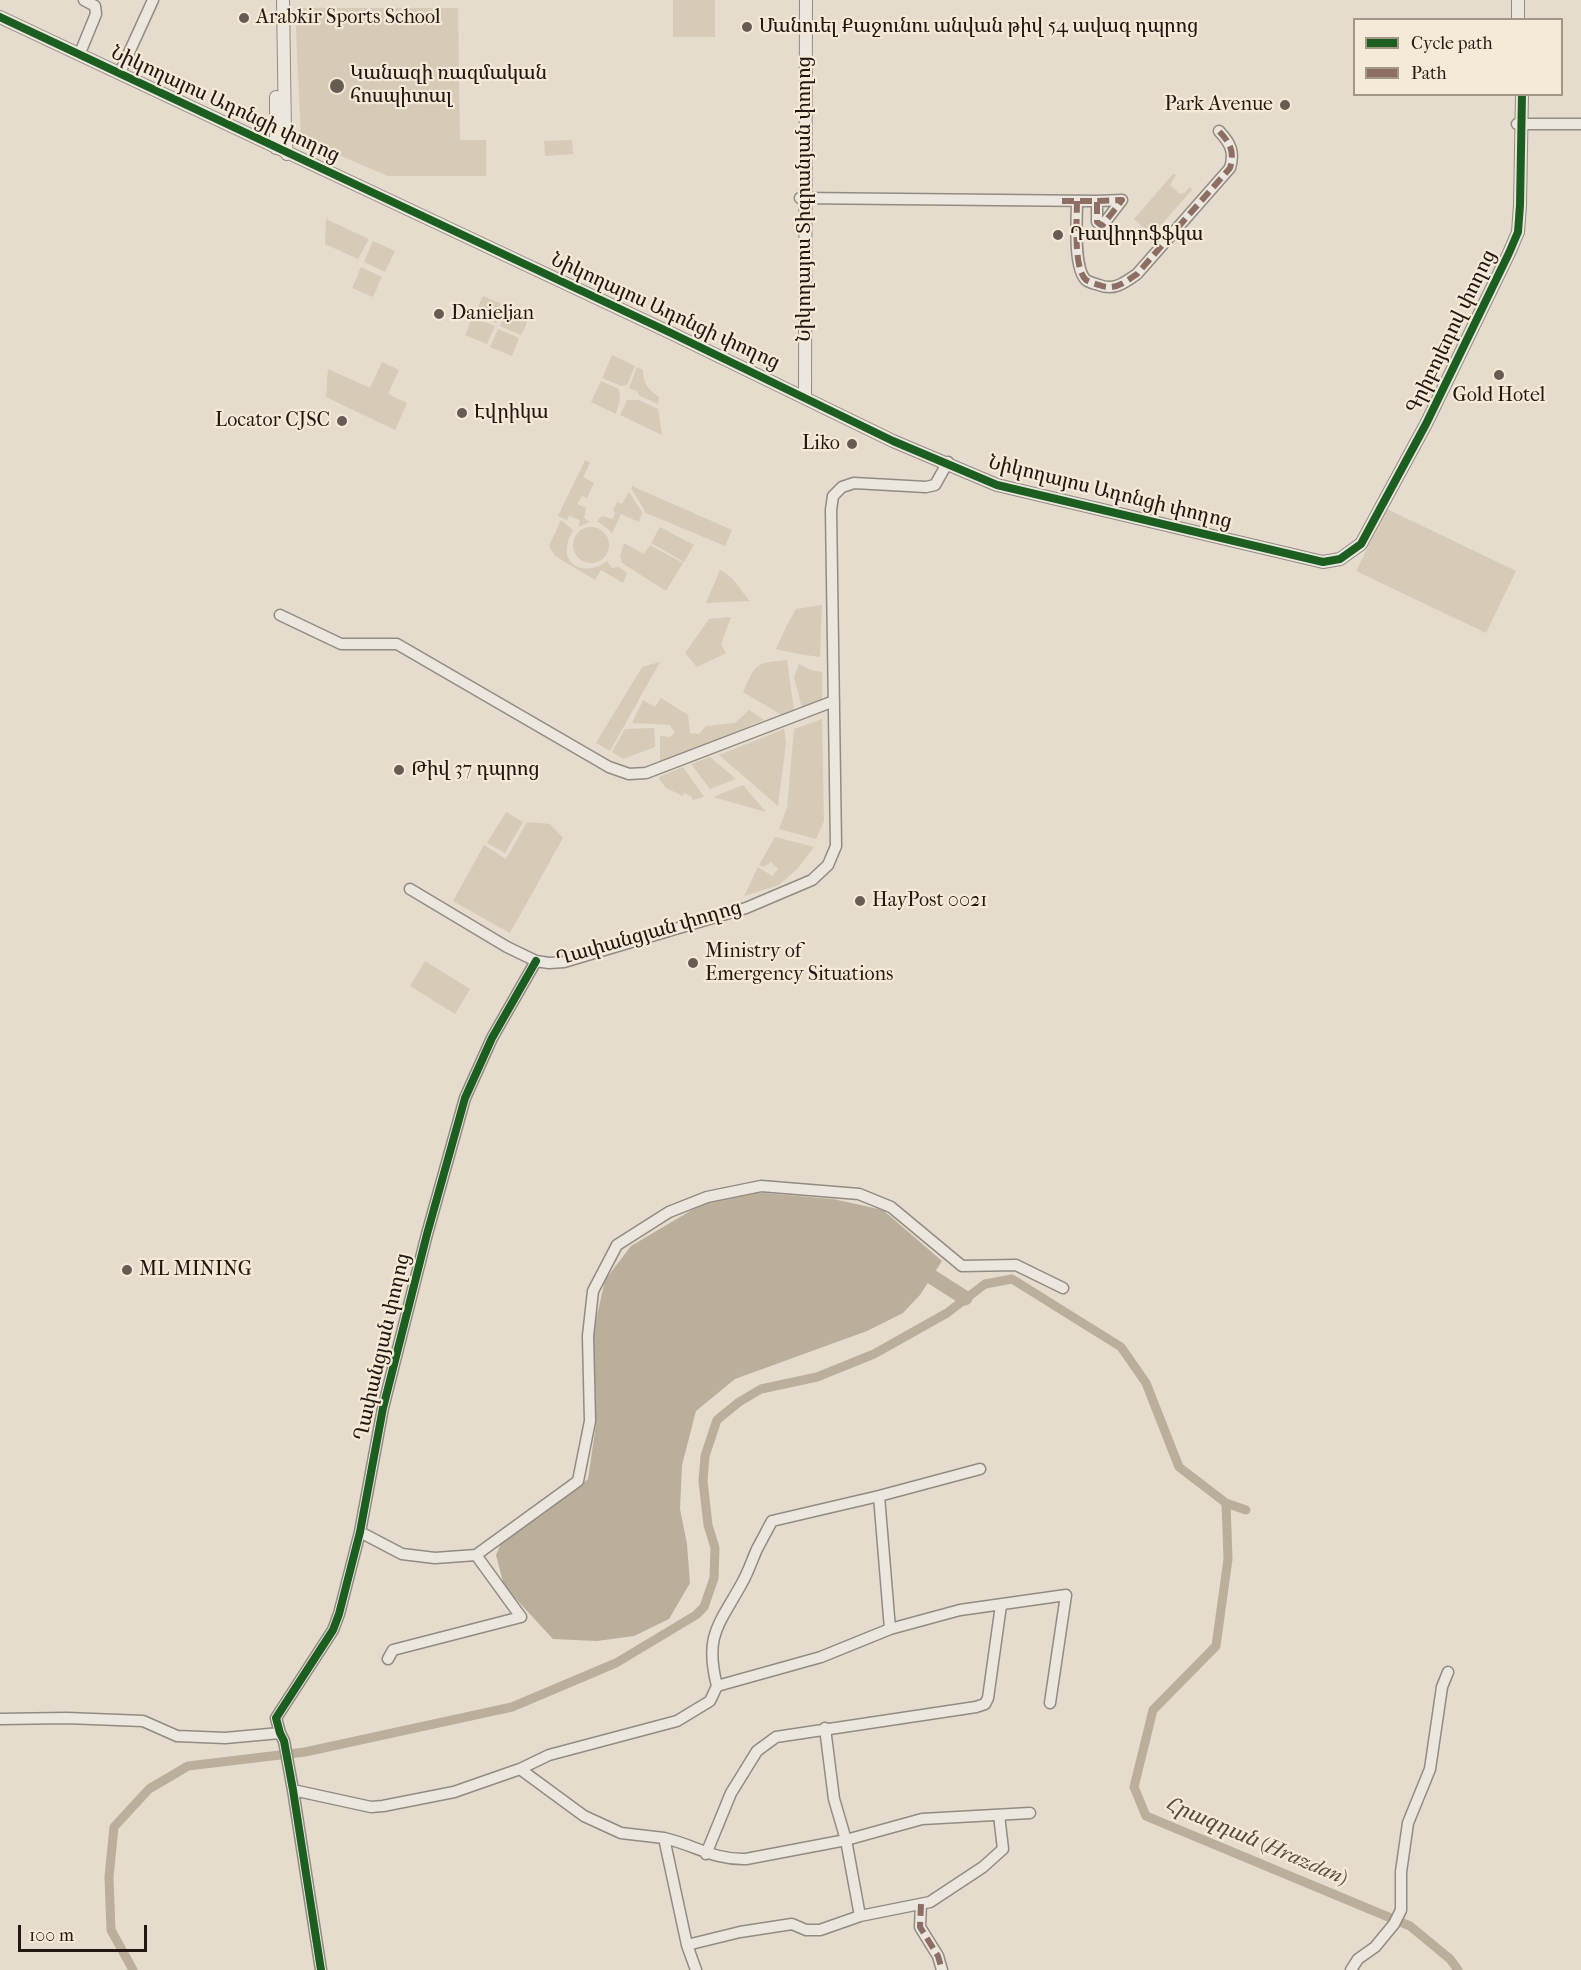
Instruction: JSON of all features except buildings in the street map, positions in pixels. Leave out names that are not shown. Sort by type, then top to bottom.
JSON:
[{"type":"street","points":[[82,48],[96,14],[95,6],[84,0]]},
{"type":"street","points":[[122,68],[153,0]]},
{"type":"street","points":[[276,0],[281,147]]},
{"type":"street","points":[[281,147],[283,0]]},
{"type":"street","name":"Նիկողայոս Տիգրանյան փողոց","points":[[799,0],[803,198]]},
{"type":"street","name":"Նիկողայոս Տիգրանյան փողոց","points":[[803,395],[806,0]]},
{"type":"street","points":[[1518,18],[1520,0]]},
{"type":"street","points":[[1520,0],[1522,18]]},
{"type":"street","name":"Նիկողայոս Ադոնցի փողոց","points":[[0,10],[281,147]]},
{"type":"street","name":"Նիկողայոս Ադոնցի փողոց","points":[[0,17],[281,147],[947,463],[998,481],[1224,536],[1322,558],[1339,557]]},
{"type":"street","name":"Գրիբոյեդով փողոց","points":[[1339,557],[1352,546],[1363,530],[1422,422],[1506,252],[1513,231],[1520,96]]},
{"type":"street","points":[[1520,124],[1581,124]]},
{"type":"street","points":[[1077,201],[1080,270],[1086,280],[1097,285],[1109,288],[1122,285],[1137,274],[1230,168],[1233,158],[1230,143],[1219,130]]},
{"type":"street","points":[[803,198],[1097,201]]},
{"type":"street","name":"Ղափանցյան փողոց","points":[[293,1790],[276,1718],[333,1630],[339,1614],[360,1532],[384,1408],[427,1234],[465,1098],[492,1038],[536,961],[549,963],[578,959],[746,908],[812,880],[828,865],[836,846],[831,510],[833,496],[842,487],[854,483],[926,487],[935,485],[947,463]]},
{"type":"street","points":[[280,615],[341,644],[397,644],[612,769],[629,774],[646,773],[834,701]]},
{"type":"street","points":[[410,889],[507,948],[536,961]]},
{"type":"street","points":[[360,1532],[402,1554],[435,1558],[476,1555],[578,1481],[590,1421],[588,1336],[593,1291],[617,1245],[669,1212],[707,1197],[761,1186],[859,1194],[891,1207],[962,1266],[1016,1265],[1063,1288]]},
{"type":"street","points":[[321,1970],[293,1790],[371,1807],[383,1806],[454,1792],[520,1769],[549,1755],[677,1721],[710,1701],[717,1686],[711,1644],[714,1631],[744,1581],[772,1521],[980,1469]]},
{"type":"street","points":[[879,1496],[890,1629]]},
{"type":"street","points":[[388,1659],[393,1650],[521,1617],[476,1555]]},
{"type":"street","points":[[717,1686],[821,1657],[890,1629],[960,1610],[1066,1595],[1050,1703]]},
{"type":"street","points":[[706,1854],[732,1792],[757,1751],[776,1737],[985,1704],[988,1698],[1000,1605]]},
{"type":"street","points":[[1352,1970],[1358,1959],[1376,1947],[1394,1924],[1401,1910],[1401,1872],[1408,1823],[1430,1768],[1442,1687],[1448,1672]]},
{"type":"street","points":[[0,1719],[67,1718],[142,1721],[177,1736],[282,1737]]},
{"type":"street","points":[[825,1728],[834,1799],[846,1840],[860,1916]]},
{"type":"street","points":[[520,1769],[584,1816],[621,1833],[664,1838],[683,1843],[706,1854],[733,1859],[746,1859],[846,1840],[922,1820],[1030,1813]]},
{"type":"street","points":[[687,1944],[740,1932],[792,1924],[806,1930],[820,1930],[860,1916],[930,1902],[983,1867],[1004,1850],[999,1815]]},
{"type":"street","points":[[664,1838],[687,1944],[696,1970]]},
{"type":"street","points":[[921,1904],[920,1927],[938,1956],[942,1970]]},
{"type":"shaded area","points":[[673,0],[715,0],[715,37],[673,37]]},
{"type":"shaded area","points":[[295,8],[458,8],[460,140],[486,140],[486,176],[388,176],[301,139]]},
{"type":"shaded area","points":[[572,140],[573,154],[545,156],[544,141]]},
{"type":"shaded area","points":[[1173,174],[1176,175],[1170,185],[1180,194],[1190,187],[1192,190],[1152,235],[1134,219]]},
{"type":"shaded area","points":[[326,219],[369,239],[358,259],[325,244]]},
{"type":"shaded area","points":[[373,241],[395,251],[385,272],[364,262]]},
{"type":"shaded area","points":[[361,267],[382,277],[373,297],[352,288]]},
{"type":"shaded area","points":[[483,296],[504,305],[496,323],[475,314]]},
{"type":"shaded area","points":[[509,307],[522,313],[527,323],[521,335],[500,326]]},
{"type":"shaded area","points":[[473,317],[495,326],[487,344],[465,335]]},
{"type":"shaded area","points":[[498,329],[519,338],[512,356],[490,347]]},
{"type":"shaded area","points":[[612,355],[635,366],[627,385],[621,386],[602,378]]},
{"type":"shaded area","points":[[382,362],[399,370],[388,394],[407,403],[395,430],[326,397],[328,369],[370,388]]},
{"type":"shaded area","points":[[637,367],[643,370],[647,386],[659,397],[658,404],[629,388]]},
{"type":"shaded area","points":[[601,381],[619,389],[620,400],[616,414],[591,402]]},
{"type":"shaded area","points":[[627,400],[639,400],[658,409],[662,435],[620,415]]},
{"type":"shaded area","points":[[585,460],[590,463],[583,477],[594,483],[587,498],[582,496],[577,504],[586,508],[584,518],[590,522],[578,527],[580,520],[569,516],[567,520],[558,516]]},
{"type":"shaded area","points":[[632,486],[732,530],[725,546],[646,513],[631,488]]},
{"type":"shaded area","points":[[629,492],[642,512],[639,522],[621,514],[612,534],[597,521],[602,516],[613,519],[615,513],[613,510],[617,502],[622,504]]},
{"type":"shaded area","points":[[1387,509],[1516,571],[1486,633],[1356,571]]},
{"type":"shaded area","points":[[561,520],[573,530],[568,542],[567,554],[573,565],[591,568],[607,561],[612,568],[619,567],[627,573],[623,583],[601,570],[595,580],[555,556],[549,546]]},
{"type":"shaded area","points":[[591,527],[604,532],[609,545],[604,558],[591,563],[578,558],[573,545],[578,532]]},
{"type":"shaded area","points":[[660,527],[694,545],[684,562],[651,543]]},
{"type":"shaded area","points":[[624,543],[644,554],[650,545],[683,563],[666,591],[622,563],[620,557]]},
{"type":"shaded area","points":[[720,570],[733,580],[750,601],[706,603]]},
{"type":"shaded area","points":[[822,605],[820,657],[776,649],[796,609]]},
{"type":"shaded area","points":[[731,617],[721,644],[726,653],[697,667],[685,653],[709,619]]},
{"type":"shaded area","points":[[787,660],[794,710],[785,717],[743,692],[758,666],[768,662]]},
{"type":"shaded area","points":[[660,662],[610,751],[596,743],[642,667]]},
{"type":"shaded area","points":[[799,664],[822,672],[822,699],[802,708],[794,677]]},
{"type":"shaded area","points":[[661,698],[688,715],[690,733],[699,734],[706,726],[735,723],[749,710],[764,720],[660,763],[660,736],[669,737],[675,733],[670,725],[632,723],[643,700],[655,707]]},
{"type":"shaded area","points":[[822,719],[824,821],[816,839],[779,829],[787,808],[794,729]]},
{"type":"shaded area","points":[[654,728],[655,747],[623,759],[612,752],[625,729]]},
{"type":"shaded area","points":[[784,729],[786,743],[778,806],[719,755]]},
{"type":"shaded area","points":[[710,757],[736,779],[710,789],[691,764]]},
{"type":"shaded area","points":[[683,767],[704,797],[692,800],[692,797],[684,793],[683,796],[666,788],[659,779]]},
{"type":"shaded area","points":[[743,785],[766,812],[713,797]]},
{"type":"shaded area","points":[[506,812],[523,822],[505,853],[487,843]]},
{"type":"shaded area","points":[[527,822],[550,824],[563,838],[510,933],[453,901],[484,845],[506,859]]},
{"type":"shaded area","points":[[775,837],[814,847],[798,868],[779,885],[744,896],[758,867],[772,876],[778,869],[771,862],[764,867],[759,865]]},
{"type":"shaded area","points":[[425,961],[470,989],[455,1014],[410,986]]},
{"type":"shaded area","points":[[741,1191],[833,1199],[883,1210],[942,1261],[920,1295],[903,1313],[867,1331],[735,1379],[696,1411],[682,1465],[680,1509],[687,1544],[690,1583],[669,1619],[634,1636],[597,1641],[553,1639],[504,1586],[496,1555],[503,1539],[545,1513],[588,1479],[596,1424],[591,1342],[605,1280],[631,1246],[702,1204]]},
{"type":"waterway","points":[[932,1277],[965,1298]]},
{"type":"waterway","points":[[133,1970],[111,1930],[109,1877],[114,1827],[149,1789],[188,1766],[305,1752],[512,1707],[616,1663],[696,1615],[704,1607],[714,1578],[715,1548],[708,1525],[703,1481],[705,1456],[717,1420],[739,1402],[761,1389],[817,1377],[874,1354],[947,1313],[985,1284],[1012,1279],[1121,1347],[1146,1383],[1179,1467],[1226,1503],[1246,1510]]},
{"type":"waterway","name":"Հրազդան (Hrazdan)","points":[[1226,1503],[1228,1559],[1216,1646],[1153,1710],[1134,1787],[1146,1816],[1410,1926],[1450,1959],[1458,1970]]},
{"type":"marked path","points":[[1077,201],[1077,254],[1082,274],[1087,281],[1104,287],[1114,287],[1123,283],[1137,274],[1230,168],[1232,157],[1230,148],[1219,131]]},
{"type":"marked path","points":[[1062,201],[1097,201],[1097,222],[1102,226],[1122,200],[1097,201]]},
{"type":"marked path","points":[[921,1904],[920,1927],[938,1956],[942,1970]]},
{"type":"cycle path","points":[[0,17],[671,333],[893,441],[997,485],[1323,562],[1340,559],[1361,544],[1426,424],[1518,232],[1522,96]]},
{"type":"cycle path","points":[[321,1970],[293,1790],[284,1741],[276,1718],[333,1630],[339,1614],[360,1532],[383,1408],[427,1234],[465,1098],[492,1038],[536,961]]},
{"type":"place","name":"Arabkir Sports School","points":[[244,18]]},
{"type":"place","name":"Մանուել Քաջունու անվան թիվ 54 ավագ դպրոց","points":[[747,27]]},
{"type":"place","name":"Կանազի ռազմական հոսպիտալ","points":[[337,86]]},
{"type":"place","name":"Park Avenue","points":[[1285,105]]},
{"type":"place","name":"Դավիդոֆֆկա","points":[[1058,235]]},
{"type":"place","name":"Danieljan","points":[[439,314]]},
{"type":"place","name":"Gold Hotel","points":[[1499,375]]},
{"type":"place","name":"Էվրիկա","points":[[462,413]]},
{"type":"place","name":"Locator CJSC","points":[[342,421]]},
{"type":"place","name":"Liko","points":[[852,444]]},
{"type":"place","name":"Թիվ 37 դպրոց","points":[[399,770]]},
{"type":"place","name":"HayPost 0021","points":[[860,901]]},
{"type":"place","name":"Ministry of Emergency Situations","points":[[693,963]]},
{"type":"place","name":"ML MINING","points":[[127,1270]]}]
